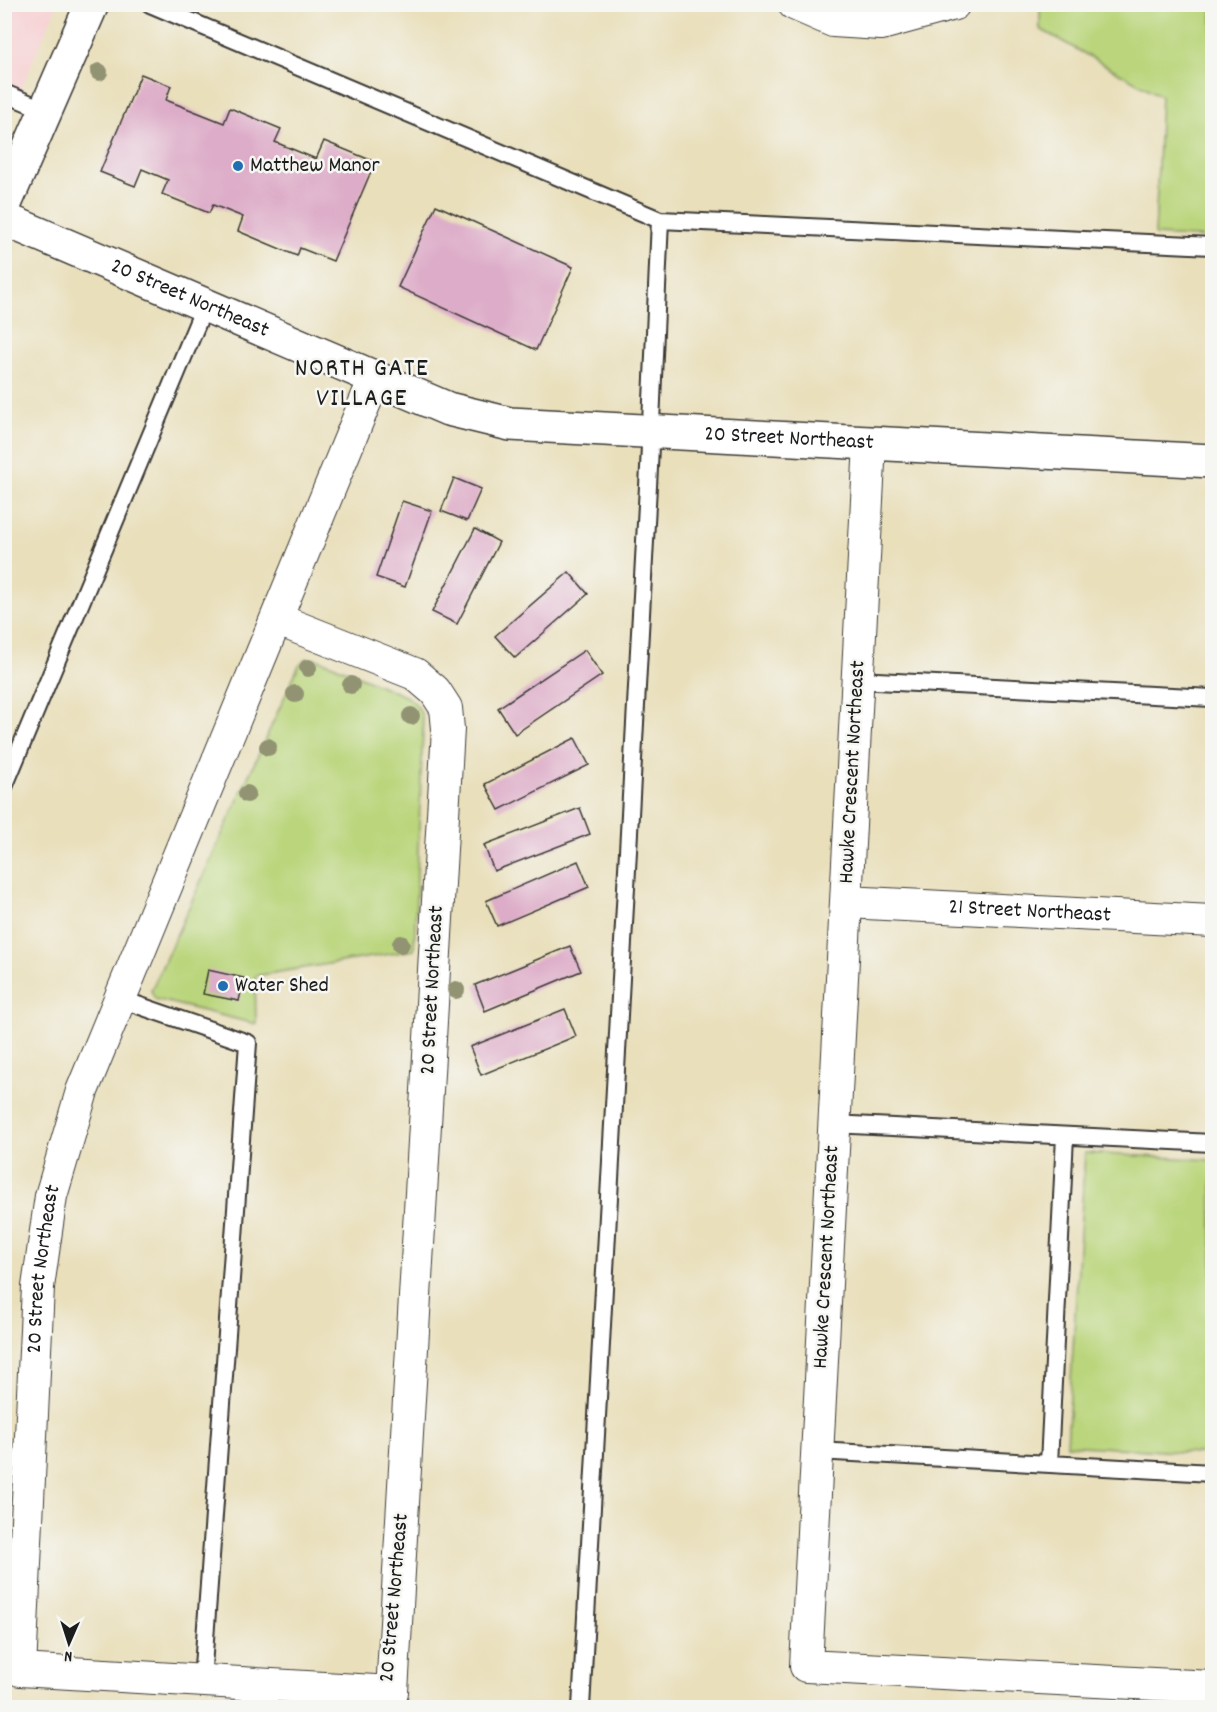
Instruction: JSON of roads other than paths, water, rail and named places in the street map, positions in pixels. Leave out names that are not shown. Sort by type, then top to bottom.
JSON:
[{"type":"street","points":[[4,206],[92,4]]},
{"type":"street","points":[[794,4],[833,21],[881,24],[954,4]]},
{"type":"street","name":"20 Street Northeast","points":[[4,219],[448,409],[510,424],[1212,461]]},
{"type":"street","name":"20 Street Northeast","points":[[276,619],[416,674],[435,691],[446,708],[447,741],[392,1692],[20,1670],[38,1287],[51,1196],[82,1091],[375,378]]},
{"type":"street","name":"Hawke Crescent Northeast","points":[[870,443],[806,1666],[1212,1687]]},
{"type":"street","name":"21 Street Northeast","points":[[847,902],[1212,921]]},
{"type":"lane","points":[[150,4],[660,220],[1212,246]]},
{"type":"lane","points":[[4,93],[45,110]]},
{"type":"lane","points":[[581,1707],[651,431],[660,220]]},
{"type":"lane","points":[[4,787],[205,305]]},
{"type":"lane","points":[[857,680],[1212,698]]},
{"type":"lane","points":[[120,999],[248,1043],[202,1681]]},
{"type":"lane","points":[[833,1124],[1212,1143]]},
{"type":"lane","points":[[1049,1464],[1065,1136]]},
{"type":"lane","points":[[817,1452],[1212,1473]]},
{"type":"place","name":"Matthew Manor","points":[[238,166]]},
{"type":"place","name":"Water Shed","points":[[223,986]]},
{"type":"district","name":"NORTH GATE VILLAGE","points":[[362,384]]}]
